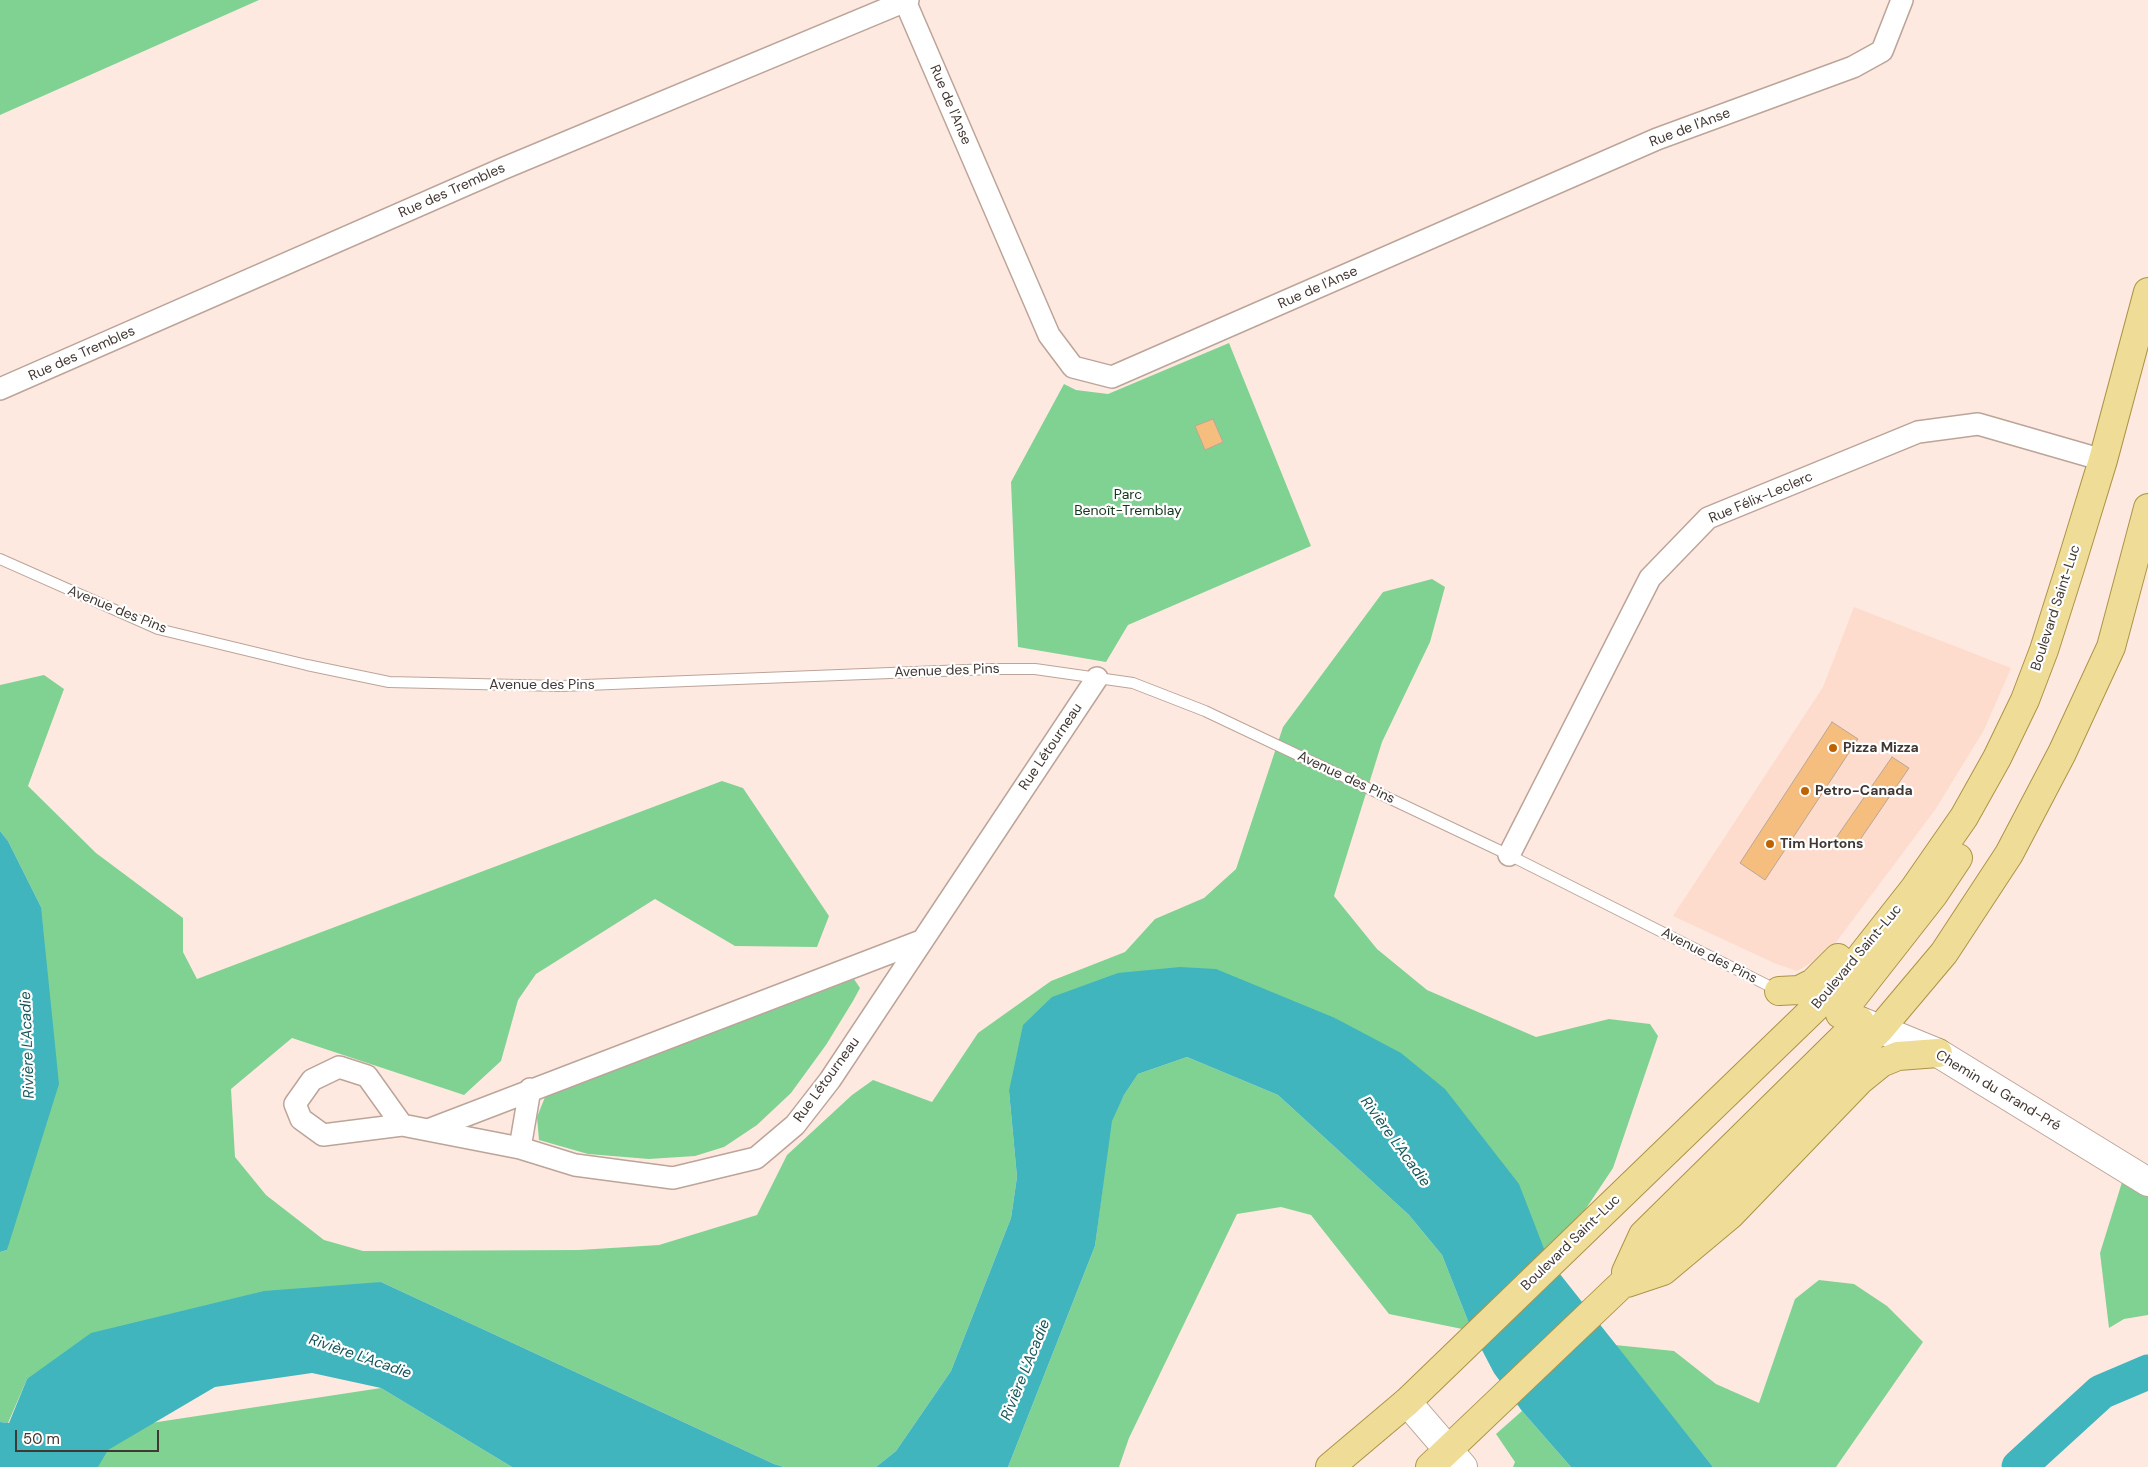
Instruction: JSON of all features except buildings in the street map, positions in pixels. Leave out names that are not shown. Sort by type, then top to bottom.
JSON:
[{"type":"main road","name":"Boulevard Saint-Luc","points":[[2044,650],[2103,460],[2148,292]]},
{"type":"main road","name":"Boulevard Saint-Luc","points":[[1330,1467],[1407,1402],[1574,1240],[1827,1009],[1944,953],[2004,863],[2062,753],[2111,647],[2148,508]]},
{"type":"main road","points":[[1447,1462],[1502,1398],[1621,1285],[1642,1235],[1827,1009],[1934,894],[1989,809],[2039,711],[2044,650]]},
{"type":"main road","points":[[1827,1009],[1798,990],[1813,983],[1840,956],[1946,816],[1986,750],[2015,690],[2044,650]]},
{"type":"main road","points":[[1621,1285],[1663,1271],[1730,1215],[1860,1080],[1881,1063],[1898,1056],[1938,1053]]},
{"type":"street","name":"Rue de l'Anse","points":[[906,1],[1049,335],[1073,367],[1112,377],[1657,139],[1853,67],[1882,51],[1902,0]]},
{"type":"street","name":"Rue des Trembles","points":[[0,389],[502,169],[906,1]]},
{"type":"street","name":"Rue Félix-Leclerc","points":[[1509,855],[1650,578],[1708,518],[1918,432],[1978,424],[2103,460]]},
{"type":"street","name":"Rue Létourneau","points":[[402,1125],[367,1076],[340,1067],[312,1080],[296,1104],[302,1120],[323,1135],[402,1125],[520,1148],[575,1165],[673,1178],[756,1158],[795,1125],[830,1080],[1097,678]]},
{"type":"street","points":[[428,1130],[530,1089],[921,941]]},
{"type":"street","name":"Chemin du Grand-Pré","points":[[1827,1009],[1938,1053],[2148,1182]]},
{"type":"street","points":[[520,1148],[530,1089]]},
{"type":"street","points":[[1407,1402],[1447,1462]]},
{"type":"lane","name":"Avenue des Pins","points":[[0,559],[158,629],[307,665],[389,682],[561,686],[991,669],[1035,669],[1133,683],[1205,711],[1827,1009]]},
{"type":"shaded area","points":[[1854,607],[2011,668],[1984,730],[1935,810],[1828,953],[1797,971],[1774,963],[1673,916],[1823,687]]},
{"type":"green space","points":[[0,0],[259,0],[0,115]]},
{"type":"green space","name":"Parc Benoît-Tremblay","points":[[1229,343],[1311,546],[1128,625],[1106,662],[1018,647],[1011,482],[1064,384],[1076,390],[1108,394]]},
{"type":"green space","points":[[1432,579],[1445,587],[1430,642],[1382,742],[1334,896],[1377,949],[1427,990],[1536,1037],[1609,1019],[1650,1024],[1658,1036],[1613,1168],[1565,1240],[1548,1258],[1335,1018],[1009,1091],[1017,1177],[1011,1218],[951,1371],[896,1451],[876,1467],[784,1467],[774,1464],[381,1282],[27,1379],[8,1423],[0,1422],[0,1252],[7,1250],[41,907],[8,841],[0,831],[0,685],[44,675],[64,689],[28,786],[96,853],[183,918],[183,952],[197,979],[722,781],[743,788],[829,916],[817,947],[735,946],[655,899],[536,974],[518,1000],[501,1061],[464,1095],[292,1038],[231,1089],[235,1157],[266,1195],[324,1240],[363,1251],[579,1250],[659,1245],[757,1215],[787,1155],[852,1095],[873,1080],[932,1102],[978,1033],[1051,981],[1125,952],[1155,919],[1204,898],[1236,869],[1283,727],[1383,592]]},
{"type":"green space","points":[[854,979],[860,988],[853,1001],[826,1045],[791,1093],[757,1125],[724,1147],[695,1156],[649,1159],[588,1154],[539,1140],[537,1117],[545,1097]]},
{"type":"green space","points":[[1187,1057],[1278,1095],[1409,1215],[1442,1255],[1472,1331],[1389,1314],[1311,1215],[1281,1207],[1237,1214],[1129,1438],[1119,1467],[1008,1467],[1095,1246],[1111,1121],[1124,1095],[1138,1074]]},
{"type":"green space","points":[[2148,1168],[2148,1315],[2124,1319],[2109,1328],[2100,1253],[2123,1179]]},
{"type":"green space","points":[[1819,1280],[1854,1284],[1887,1306],[1923,1342],[1836,1467],[1713,1467],[1615,1345],[1674,1351],[1716,1384],[1759,1403],[1795,1299]]},
{"type":"green space","points":[[381,1388],[512,1467],[0,1467],[0,1446]]},
{"type":"green space","points":[[1522,1411],[1571,1467],[1513,1467],[1515,1462],[1496,1434]]},
{"type":"water","points":[[0,831],[8,841],[41,907],[59,1084],[7,1250],[0,1252]]},
{"type":"water","points":[[1180,967],[1216,969],[1335,1018],[1401,1053],[1445,1089],[1519,1184],[1548,1259],[1713,1467],[1571,1467],[1522,1411],[1494,1373],[1472,1331],[1442,1255],[1409,1215],[1278,1095],[1187,1057],[1138,1074],[1124,1095],[1112,1121],[1095,1246],[1008,1467],[876,1467],[896,1451],[951,1371],[1011,1218],[1017,1177],[1009,1091],[1023,1025],[1052,997],[1118,973]]},
{"type":"water","points":[[381,1282],[784,1467],[512,1467],[381,1388],[312,1373],[215,1387],[108,1450],[98,1467],[0,1467],[0,1422],[9,1423],[27,1379],[91,1333],[264,1291]]},
{"type":"waterway","name":"Rivière L'Acadie","points":[[2019,1467],[2101,1392],[2148,1372]]},
{"type":"place","name":"Pizza Mizza","points":[[1833,748]]},
{"type":"place","name":"Petro-Canada","points":[[1805,791]]},
{"type":"place","name":"Tim Hortons","points":[[1770,844]]}]
